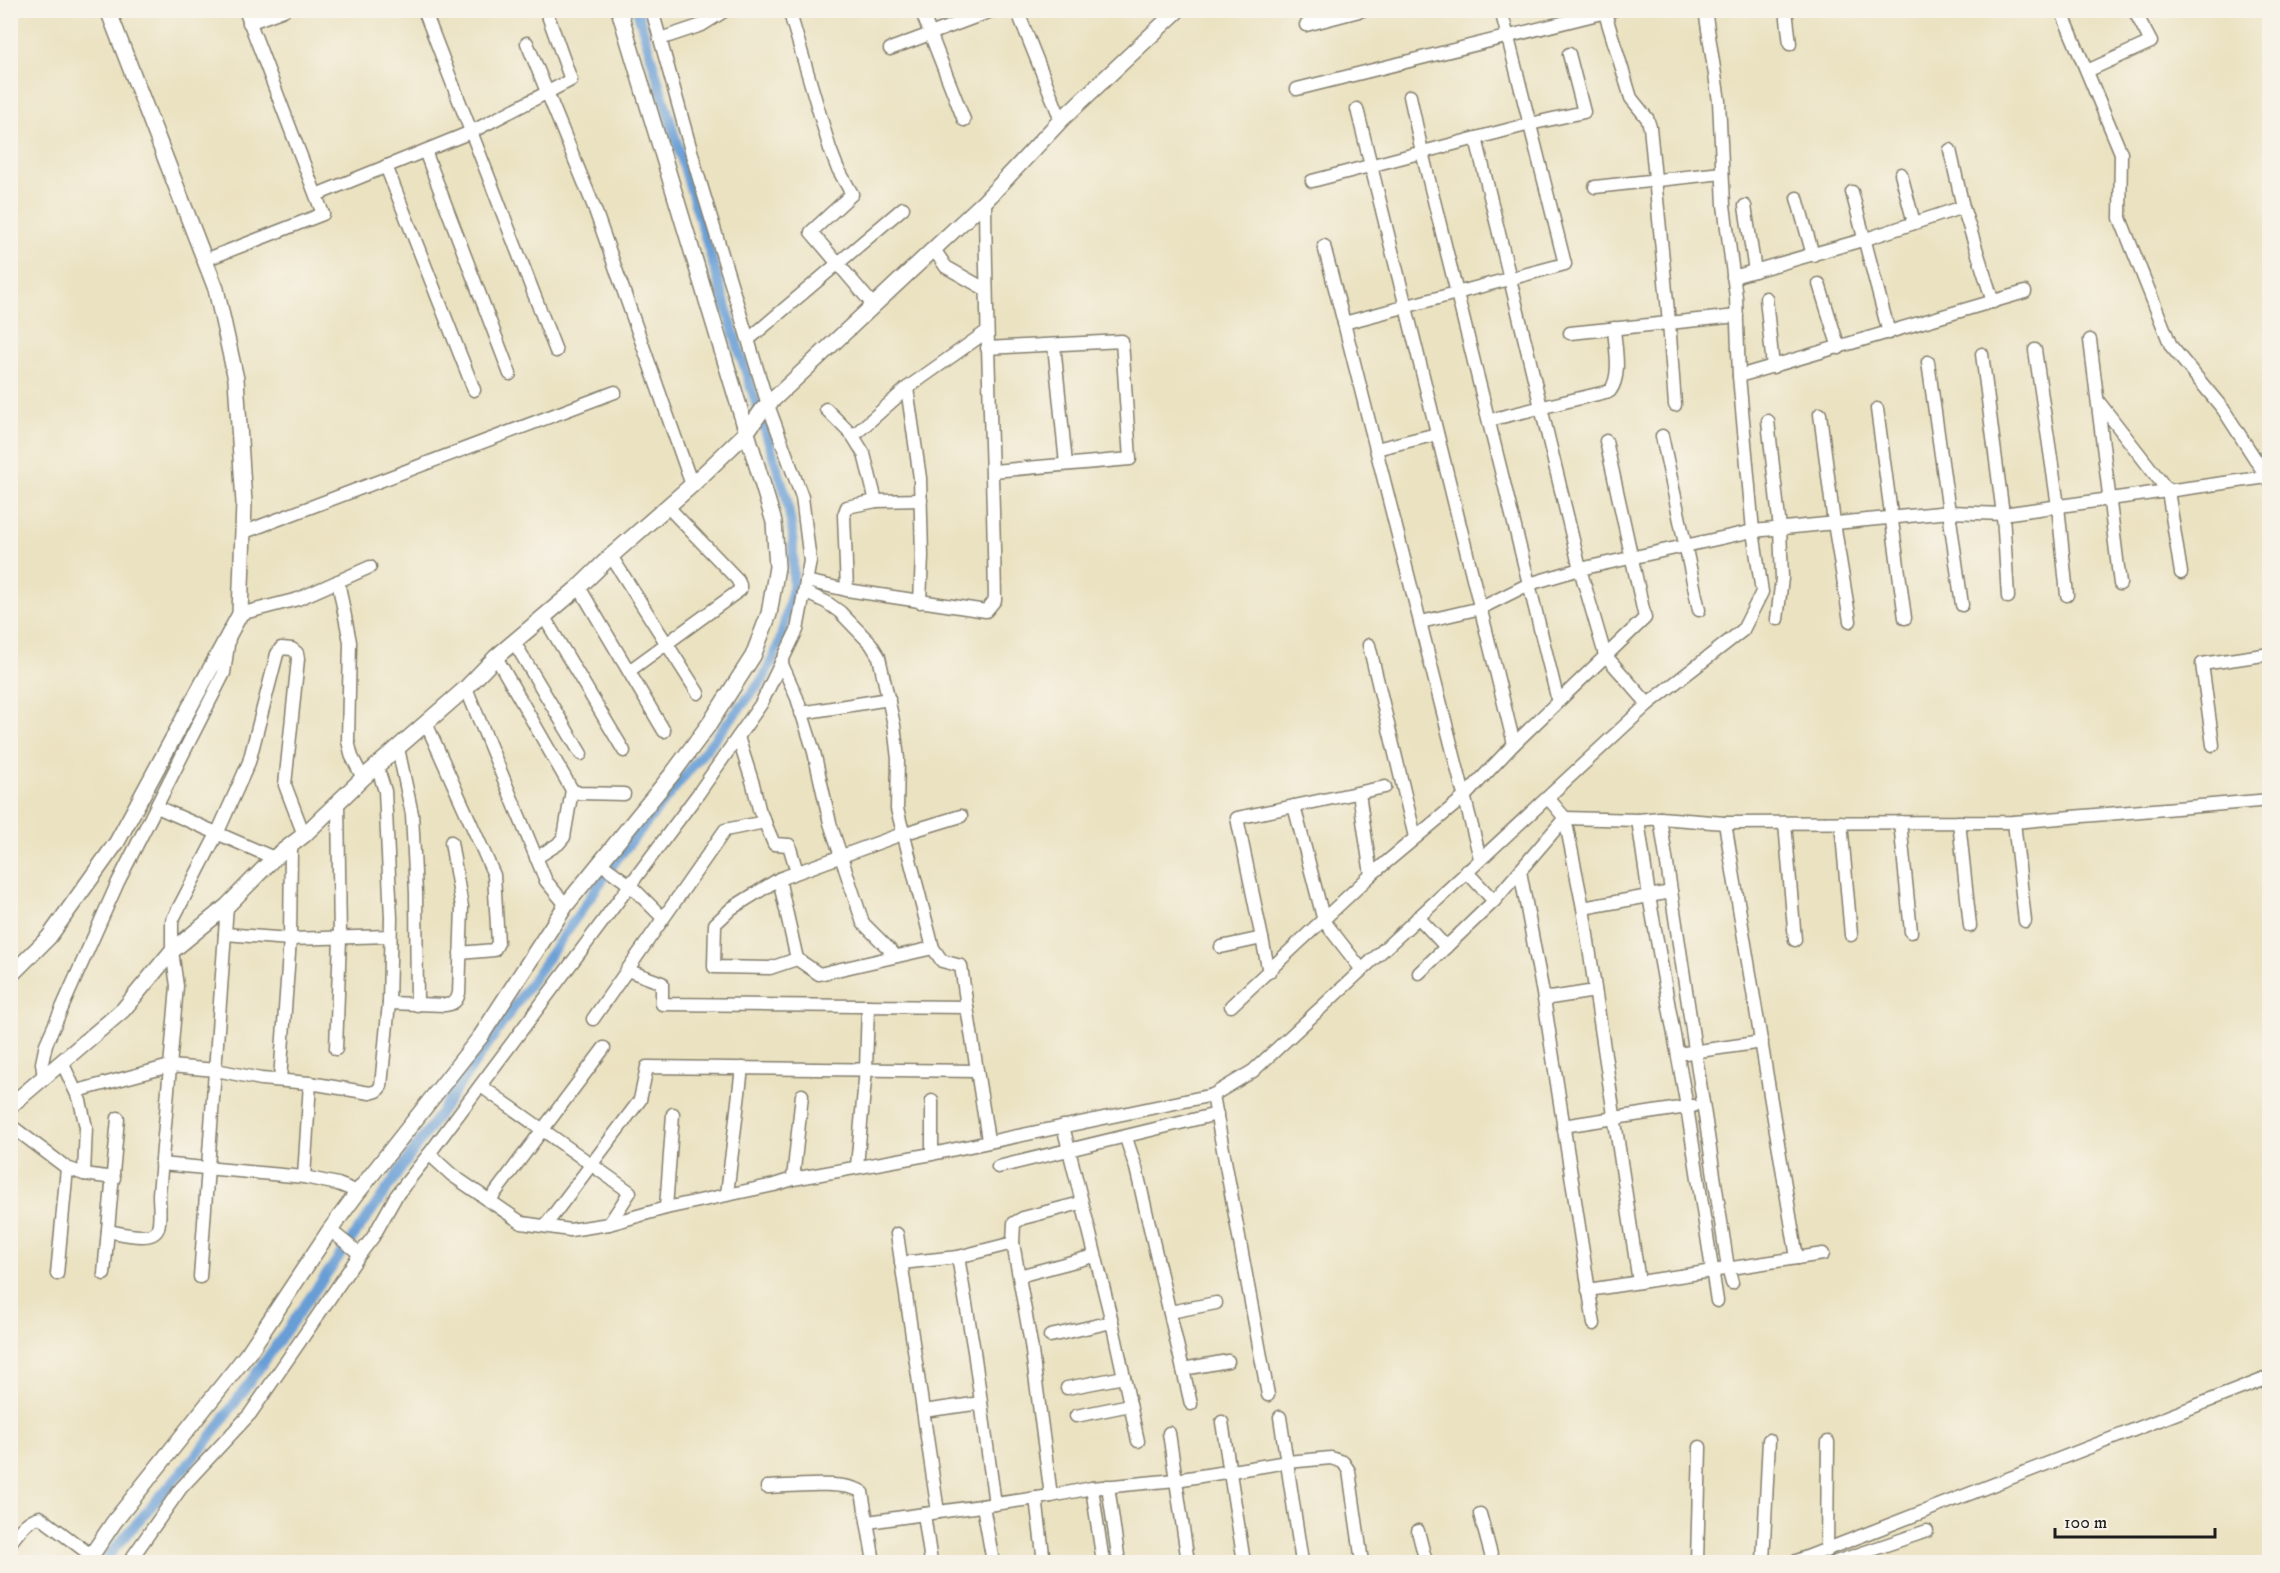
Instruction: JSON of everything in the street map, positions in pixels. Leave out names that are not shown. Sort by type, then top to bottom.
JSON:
[{"type":"street","points":[[10,976],[49,937],[117,842],[240,614],[244,503],[236,380],[216,289],[108,10]]},
{"type":"street","points":[[205,260],[323,214],[247,17],[284,10]]},
{"type":"street","points":[[424,10],[556,351]]},
{"type":"street","points":[[316,195],[471,132],[571,80],[546,10]]},
{"type":"street","points":[[10,1543],[25,1525],[32,1519],[40,1517],[89,1559],[114,1522],[249,1352],[333,1233],[348,1188],[494,1019],[566,905],[606,868],[710,723],[753,656],[769,614],[777,567],[774,522],[748,428],[619,10]]},
{"type":"street","points":[[129,1563],[181,1488],[250,1414],[355,1250],[373,1237],[396,1196],[481,1086],[738,737],[761,704],[796,630],[810,561],[802,497],[766,407],[749,339],[697,172],[652,10]]},
{"type":"street","points":[[660,39],[702,25],[726,10]]},
{"type":"street","points":[[789,10],[828,143],[837,167],[852,194],[811,232],[874,306]]},
{"type":"street","points":[[921,10],[964,120]]},
{"type":"street","points":[[890,49],[994,10]]},
{"type":"street","points":[[1017,10],[1060,120]]},
{"type":"street","points":[[10,1106],[123,1010],[172,951],[227,906],[274,858],[304,835],[376,766],[466,688],[496,657],[579,587],[692,485],[766,407],[874,306],[939,257],[985,201],[1060,120],[1178,10]]},
{"type":"street","points":[[1306,25],[1363,10]]},
{"type":"street","points":[[1344,323],[1565,264],[1501,10]]},
{"type":"street","points":[[1706,10],[1719,101],[1724,205],[1744,274]]},
{"type":"street","points":[[1786,10],[1790,44]]},
{"type":"street","points":[[1421,622],[1481,608],[1529,584],[1580,569],[1766,530],[1950,512],[2003,514],[2268,479],[2223,409],[2171,346],[2120,218],[2121,153],[2061,10]]},
{"type":"street","points":[[2088,71],[2151,42],[2134,10]]},
{"type":"street","points":[[1297,89],[1608,12],[1631,98],[1647,118],[1650,127],[1670,322],[1675,405]]},
{"type":"street","points":[[527,43],[594,207],[692,485]]},
{"type":"street","points":[[1312,181],[1584,112],[1569,54]]},
{"type":"street","points":[[1410,96],[1558,702]]},
{"type":"street","points":[[1357,109],[1514,744]]},
{"type":"street","points":[[1476,138],[1580,569],[1605,656],[1648,704]]},
{"type":"street","points":[[1950,150],[1963,207],[1993,302]]},
{"type":"street","points":[[425,151],[510,374]]},
{"type":"street","points":[[386,166],[474,390]]},
{"type":"street","points":[[1595,187],[1722,173]]},
{"type":"street","points":[[1901,174],[1914,223]]},
{"type":"street","points":[[1852,192],[1889,333]]},
{"type":"street","points":[[1797,198],[1813,255]]},
{"type":"street","points":[[805,586],[986,610],[995,600],[993,471],[986,332],[985,201]]},
{"type":"street","points":[[1745,206],[1744,274],[1737,316],[1747,374],[1766,530],[1782,578],[1777,619]]},
{"type":"street","points":[[1744,274],[1866,239],[1963,207]]},
{"type":"street","points":[[749,339],[903,208]]},
{"type":"street","points":[[1324,246],[1480,858]]},
{"type":"street","points":[[939,257],[986,289]]},
{"type":"street","points":[[1819,284],[1839,348]]},
{"type":"street","points":[[1747,374],[2025,292]]},
{"type":"street","points":[[1766,298],[1773,368]]},
{"type":"street","points":[[1570,333],[1737,316]]},
{"type":"street","points":[[1489,420],[1610,391],[1616,383],[1614,328]]},
{"type":"street","points":[[853,436],[907,388],[986,332]]},
{"type":"street","points":[[2090,340],[2120,584]]},
{"type":"street","points":[[987,348],[1122,341],[1130,459],[993,471]]},
{"type":"street","points":[[1054,345],[1066,465]]},
{"type":"street","points":[[2035,350],[2058,507],[2067,595]]},
{"type":"street","points":[[1982,354],[2003,514],[2008,597]]},
{"type":"street","points":[[1928,362],[1962,605]]},
{"type":"street","points":[[907,388],[920,478],[922,556],[920,602]]},
{"type":"street","points":[[242,533],[615,392]]},
{"type":"street","points":[[2097,400],[2168,491],[2181,573]]},
{"type":"street","points":[[826,409],[853,436],[868,463],[876,501]]},
{"type":"street","points":[[1877,409],[1905,618]]},
{"type":"street","points":[[1820,414],[1850,621]]},
{"type":"street","points":[[1419,973],[1494,901],[1520,871],[1556,807],[1648,704],[1743,630],[1762,592],[1766,530],[1768,420]]},
{"type":"street","points":[[1376,450],[1437,434]]},
{"type":"street","points":[[1662,436],[1699,610]]},
{"type":"street","points":[[1231,1006],[1371,875],[1463,798],[1514,744],[1645,618],[1606,441]]},
{"type":"street","points":[[847,590],[844,515],[847,507],[876,501],[921,500]]},
{"type":"street","points":[[629,671],[740,590],[740,585],[668,507]]},
{"type":"street","points":[[611,556],[698,693]]},
{"type":"street","points":[[240,614],[298,598],[370,567]]},
{"type":"street","points":[[338,581],[351,642],[348,741],[352,757],[363,778]]},
{"type":"street","points":[[805,586],[840,612],[871,644],[879,657],[889,699],[898,759],[897,809],[902,834],[933,948],[942,961],[961,966],[988,1140]]},
{"type":"street","points":[[579,587],[664,731]]},
{"type":"street","points":[[544,617],[624,751]]},
{"type":"street","points":[[44,1078],[42,1063],[46,1044],[118,882],[224,674],[229,635]]},
{"type":"street","points":[[514,642],[581,754]]},
{"type":"street","points":[[1369,645],[1415,837]]},
{"type":"street","points":[[108,1231],[148,1237],[155,1234],[158,1227],[161,1164],[177,986],[172,951],[172,921],[217,834],[251,754],[277,654],[281,648],[287,647],[297,653],[298,659],[285,785],[304,835]]},
{"type":"street","points":[[2212,745],[2202,664],[2270,654]]},
{"type":"street","points":[[496,657],[572,790],[579,793],[624,794]]},
{"type":"street","points":[[782,662],[814,752],[840,858],[863,923],[896,956]]},
{"type":"street","points":[[466,688],[546,880],[566,905]]},
{"type":"street","points":[[801,713],[889,699]]},
{"type":"street","points":[[426,723],[494,875],[496,885],[498,943],[494,950],[460,953]]},
{"type":"street","points":[[738,737],[774,844],[789,845],[797,872]]},
{"type":"street","points":[[398,748],[412,813],[416,893],[417,1005]]},
{"type":"street","points":[[76,1091],[170,1066],[216,1070],[370,1093],[377,1091],[381,1086],[389,1003],[390,936],[385,791],[376,766]]},
{"type":"street","points":[[1269,972],[1237,818],[1385,787]]},
{"type":"street","points":[[536,858],[558,844],[564,837],[572,790]]},
{"type":"street","points":[[1359,793],[1371,875]]},
{"type":"street","points":[[429,1154],[452,1175],[522,1223],[570,1230],[609,1224],[666,1208],[793,1179],[932,1154],[988,1140],[1066,1137],[1126,1138],[1215,1104],[1362,970],[1424,924],[1472,878],[1480,858],[1556,807],[1638,820],[1660,818],[1725,823],[2014,822],[2270,800]]},
{"type":"street","points":[[336,1049],[340,938],[338,802]]},
{"type":"street","points":[[1294,806],[1324,921],[1362,970]]},
{"type":"street","points":[[157,807],[274,858]]},
{"type":"street","points":[[1556,807],[1583,908],[1639,1282]]},
{"type":"street","points":[[797,958],[771,968],[714,967],[715,924],[732,908],[779,879],[902,834],[960,816]]},
{"type":"street","points":[[1660,818],[1732,1283]]},
{"type":"street","points":[[1638,820],[1649,896],[1687,1107],[1717,1301]]},
{"type":"street","points":[[593,1019],[724,830],[765,822]]},
{"type":"street","points":[[1842,822],[1851,935]]},
{"type":"street","points":[[1900,822],[1911,932]]},
{"type":"street","points":[[1959,822],[1970,926]]},
{"type":"street","points":[[2014,822],[2025,921]]},
{"type":"street","points":[[1725,823],[1797,1258]]},
{"type":"street","points":[[1785,823],[1796,940]]},
{"type":"street","points":[[389,1003],[452,1004],[457,1000],[461,893],[451,842]]},
{"type":"street","points":[[280,1080],[290,939],[291,846]]},
{"type":"street","points":[[606,868],[630,885],[663,918]]},
{"type":"street","points":[[1520,871],[1544,999],[1594,1324]]},
{"type":"street","points":[[1472,878],[1494,901]]},
{"type":"street","points":[[779,879],[797,958],[819,974],[933,948]]},
{"type":"street","points":[[1583,908],[1671,892]]},
{"type":"street","points":[[200,1276],[227,906]]},
{"type":"street","points":[[1424,924],[1446,947]]},
{"type":"street","points":[[225,934],[290,939],[390,936]]},
{"type":"street","points":[[1221,947],[1262,938]]},
{"type":"street","points":[[627,970],[662,983],[662,1004],[967,1007]]},
{"type":"street","points":[[1544,999],[1595,991]]},
{"type":"street","points":[[857,1166],[866,1069],[868,1006]]},
{"type":"street","points":[[1678,1054],[1761,1042]]},
{"type":"street","points":[[489,1201],[604,1048]]},
{"type":"street","points":[[62,1062],[76,1091],[86,1127],[84,1174]]},
{"type":"street","points":[[545,1226],[640,1100],[646,1066],[977,1071]]},
{"type":"street","points":[[727,1194],[742,1068]]},
{"type":"street","points":[[304,1177],[310,1083]]},
{"type":"street","points":[[481,1086],[630,1192],[609,1224]]},
{"type":"street","points":[[793,1179],[802,1095]]},
{"type":"street","points":[[932,1101],[932,1154]]},
{"type":"street","points":[[998,1167],[1066,1137],[1215,1104]]},
{"type":"street","points":[[1215,1104],[1268,1395]]},
{"type":"street","points":[[1563,1126],[1704,1105]]},
{"type":"street","points":[[666,1208],[673,1114]]},
{"type":"street","points":[[104,1274],[118,1118]]},
{"type":"street","points":[[10,1125],[67,1168],[84,1174],[114,1178]]},
{"type":"street","points":[[1066,1137],[1112,1322],[1138,1441]]},
{"type":"street","points":[[1126,1138],[1136,1168],[1191,1404]]},
{"type":"street","points":[[161,1164],[304,1177],[348,1188]]},
{"type":"street","points":[[57,1275],[67,1168]]},
{"type":"street","points":[[1051,1496],[1031,1344],[1012,1243],[1014,1223],[1023,1218],[1081,1203]]},
{"type":"street","points":[[333,1233],[355,1250]]},
{"type":"street","points":[[897,1234],[938,1512]]},
{"type":"street","points":[[901,1263],[958,1257],[1012,1243]]},
{"type":"street","points":[[1588,1290],[1823,1254]]},
{"type":"street","points":[[1019,1276],[1094,1256]]},
{"type":"street","points":[[958,1257],[981,1403],[993,1563]]},
{"type":"street","points":[[1170,1312],[1216,1303]]},
{"type":"street","points":[[1050,1336],[1112,1322]]},
{"type":"street","points":[[1183,1368],[1228,1361]]},
{"type":"street","points":[[1067,1388],[1124,1377]]},
{"type":"street","points":[[1794,1563],[2270,1377]]},
{"type":"street","points":[[923,1411],[981,1403]]},
{"type":"street","points":[[1076,1416],[1130,1406]]},
{"type":"street","points":[[1280,1417],[1302,1563]]},
{"type":"street","points":[[1222,1422],[1244,1563]]},
{"type":"street","points":[[1168,1433],[1188,1563]]},
{"type":"street","points":[[1762,1563],[1769,1440]]},
{"type":"street","points":[[1827,1551],[1828,1442]]},
{"type":"street","points":[[1697,1563],[1700,1447]]},
{"type":"street","points":[[868,1522],[1092,1488],[1331,1458],[1343,1462],[1349,1471],[1362,1563]]},
{"type":"street","points":[[767,1487],[842,1485],[855,1487],[862,1492],[874,1563]]},
{"type":"street","points":[[1108,1486],[1119,1563]]},
{"type":"street","points":[[1092,1488],[1103,1563]]},
{"type":"street","points":[[1036,1498],[1044,1563]]},
{"type":"street","points":[[924,1514],[931,1563]]},
{"type":"street","points":[[1480,1514],[1493,1563]]},
{"type":"street","points":[[1418,1531],[1426,1563]]},
{"type":"street","points":[[1836,1563],[1927,1531]]},
{"type":"waterway","points":[[103,1562],[207,1442],[371,1212],[617,859],[764,678],[780,641],[793,588],[793,535],[786,495],[741,357],[637,10]]}]
